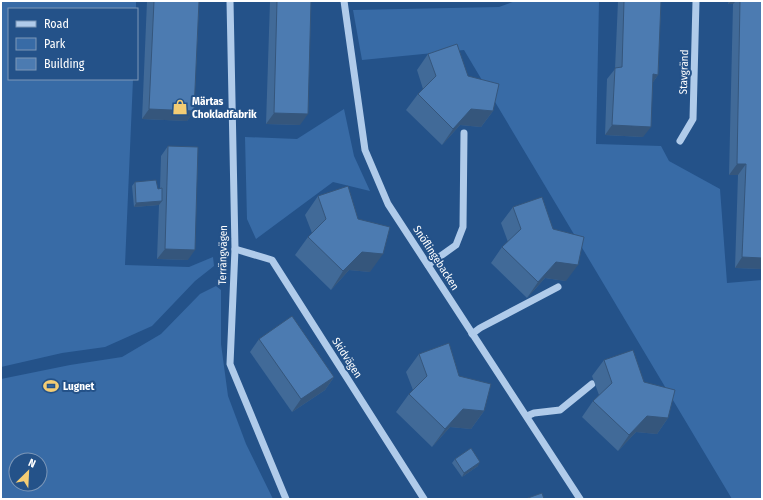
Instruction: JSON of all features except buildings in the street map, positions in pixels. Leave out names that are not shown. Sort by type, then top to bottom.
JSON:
[{"type":"street","name":"Terrängvägen","points":[[230,1],[235,249],[230,364],[286,499]]},
{"type":"street","name":"Snöflingebacken","points":[[344,1],[365,150],[388,204],[580,499]]},
{"type":"street","name":"Stavgränd","points":[[680,140],[693,119],[696,1]]},
{"type":"street","points":[[428,265],[456,245],[463,227],[464,133]]},
{"type":"street","name":"Skidvägen","points":[[235,249],[272,260],[424,499]]},
{"type":"street","points":[[472,334],[480,328],[558,287]]},
{"type":"street","points":[[526,416],[534,413],[560,410],[592,384]]},
{"type":"green space","points":[[1,1],[136,1],[136,8],[8,8],[8,80],[133,80],[125,265],[189,267],[213,257],[214,266],[195,281],[152,326],[105,347],[62,353],[1,367]]},
{"type":"green space","points":[[515,1],[599,1],[596,144],[661,146],[669,161],[720,189],[727,283],[762,280],[762,499],[732,499],[464,50],[362,60],[353,10],[499,7]]},
{"type":"green space","points":[[344,109],[354,156],[370,191],[333,182],[256,239],[247,219],[245,137],[297,139]]},
{"type":"green space","points":[[216,286],[221,290],[221,344],[228,396],[246,444],[273,499],[1,499],[1,379],[70,365],[122,357],[161,334],[200,294]]},
{"type":"place","name":"Märtas Chokladfabrik","points":[[180,107]]},
{"type":"place","name":"Lugnet","points":[[51,386]]}]
